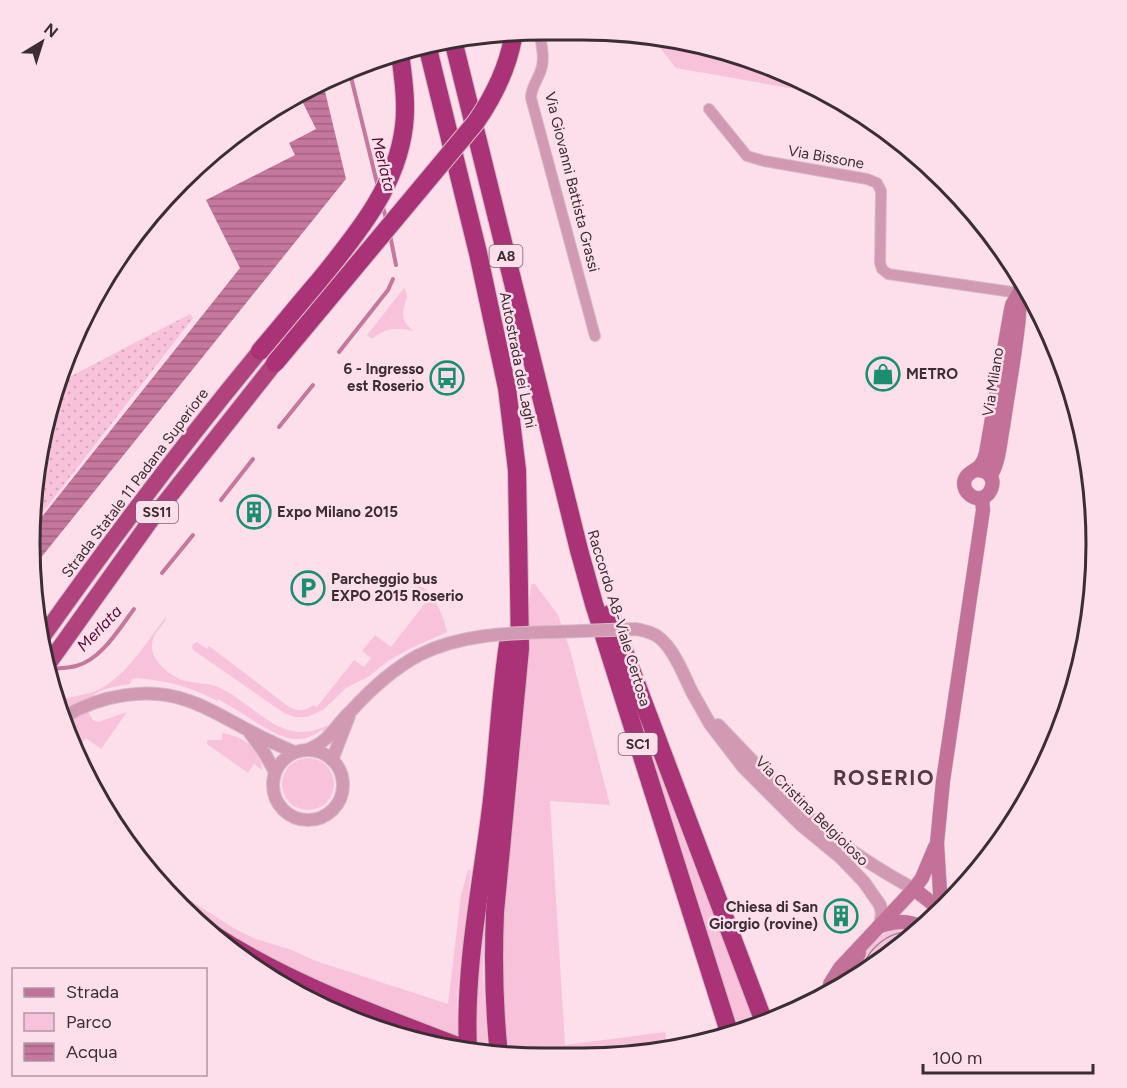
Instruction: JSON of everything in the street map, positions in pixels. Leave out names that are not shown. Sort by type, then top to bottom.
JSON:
[{"type":"highway","name":"SS11","points":[[54,656],[151,520],[275,363],[476,122],[500,82],[512,42]]},
{"type":"highway","name":"Autostrada dei Laghi","points":[[455,49],[554,451]]},
{"type":"highway","name":"Autostrada dei Laghi","points":[[429,54],[475,241],[507,388],[517,470],[518,580]]},
{"type":"highway","name":"SS11","points":[[260,351],[346,248],[379,199],[401,143],[404,90],[401,62]]},
{"type":"highway","name":"Strada Statale 11 Padana Superiore","points":[[48,629],[142,499],[260,351]]},
{"type":"highway","points":[[554,451],[582,519],[609,610],[628,663],[761,1015]]},
{"type":"highway","name":"Raccordo A8-Viale Certosa","points":[[554,451],[594,604],[727,1026]]},
{"type":"highway","points":[[468,1041],[471,955],[491,808],[507,648],[518,580]]},
{"type":"highway","points":[[498,1045],[494,961],[495,912],[520,649],[518,580]]},
{"type":"highway","points":[[278,971],[324,993],[422,1032]]},
{"type":"main road","name":"Via Milano","points":[[975,470],[981,465],[986,453],[1010,315],[1018,291]]},
{"type":"main road","name":"Via Milano","points":[[990,476],[995,466],[1001,439],[1018,326],[1020,294]]},
{"type":"main road","points":[[975,470],[984,471],[990,476],[993,482],[988,495],[982,498],[969,495],[964,483],[967,475],[975,470]]},
{"type":"main road","points":[[940,899],[937,843],[943,781],[983,510],[982,498]]},
{"type":"main road","points":[[831,982],[845,962],[914,889],[922,878],[937,843]]},
{"type":"main road","points":[[914,889],[934,905]]},
{"type":"main road","points":[[880,926],[907,921],[914,924]]},
{"type":"main road","points":[[851,970],[867,941]]},
{"type":"street","name":"Via Giovanni Battista Grassi","points":[[540,40],[543,62],[533,86],[531,98],[595,336]]},
{"type":"street","name":"Via Bissone","points":[[709,109],[747,156],[867,179],[877,183],[881,191],[879,263],[882,270],[888,274],[1015,286]]},
{"type":"street","name":"Via Cristina Belgioioso","points":[[307,750],[319,745],[329,737],[340,721],[378,683],[419,655],[440,646],[505,633],[636,629],[651,633],[669,647],[710,724],[743,767],[801,825],[840,857],[873,893],[882,913],[880,926]]},
{"type":"street","name":"Via Cristina Belgioioso","points":[[692,692],[714,721],[820,826],[914,889]]},
{"type":"street","points":[[70,714],[95,702],[113,697],[157,694],[187,700],[219,713],[294,752]]},
{"type":"street","name":"Via Cristina Belgioioso","points":[[332,760],[352,710]]},
{"type":"street","points":[[248,730],[275,772]]},
{"type":"street","points":[[307,750],[321,752],[332,760],[340,771],[343,789],[340,798],[329,813],[313,820],[295,818],[286,813],[275,799],[273,790],[275,772],[282,760],[294,752],[307,750]]},
{"type":"street","points":[[869,861],[864,872],[873,893]]},
{"type":"green space","points":[[659,47],[745,67],[802,90],[676,68]]},
{"type":"green space","points":[[404,288],[407,298],[404,318],[413,331],[391,329],[372,339],[367,335]]},
{"type":"green space","points":[[190,314],[193,318],[42,514],[50,446],[69,377]]},
{"type":"green space","points":[[531,584],[535,584],[558,615],[570,650],[610,805],[550,801],[565,1045],[665,1032],[667,1040],[583,1048],[505,1045],[502,901]]},
{"type":"green space","points":[[418,586],[429,592],[433,598],[441,612],[447,632],[388,661],[368,677],[346,688],[323,710],[307,717],[295,717],[284,713],[193,650],[192,647],[197,642],[207,649],[209,646],[289,707],[305,710],[314,705],[317,707],[354,660],[364,667],[371,658],[362,651],[375,635],[391,647],[426,602],[412,589]]},
{"type":"green space","points":[[165,618],[166,620],[154,636],[152,646],[156,658],[170,674],[182,680],[218,687],[283,728],[296,732],[328,726],[324,731],[303,739],[287,738],[218,699],[217,701],[178,685],[137,678],[132,679],[130,684],[104,690],[90,698],[87,703],[88,711],[93,720],[98,722],[127,712],[101,749],[86,738],[82,743],[65,699],[98,690],[118,676],[135,658]]},
{"type":"green space","points":[[645,725],[756,1017],[745,1021],[735,1024],[642,727]]},
{"type":"green space","points":[[222,733],[237,737],[249,744],[258,755],[262,770],[254,764],[248,773],[207,744],[207,740],[222,740]]},
{"type":"green space","points":[[303,758],[313,758],[327,765],[334,784],[327,803],[313,810],[303,810],[293,806],[286,799],[282,789],[282,779],[286,769],[293,762]]},
{"type":"green space","points":[[468,870],[471,870],[457,996],[458,1040],[401,1026],[403,1015],[303,977],[230,937],[185,897],[235,929],[256,939],[448,1004],[461,895]]},
{"type":"green space","points":[[899,927],[908,928],[859,966],[860,959],[870,945]]},
{"type":"green space","points":[[482,932],[485,933],[483,971],[487,1044],[476,1043],[474,1006]]},
{"type":"green space","points":[[305,987],[380,1020],[321,996]]},
{"type":"water","points":[[325,90],[346,179],[41,558],[42,517],[240,268],[206,200],[295,155],[289,143],[316,129],[303,102]]},
{"type":"waterway","name":"Merlata","points":[[351,79],[378,187]]},
{"type":"waterway","name":"Merlata","points":[[382,203],[386,219]]},
{"type":"waterway","name":"Merlata","points":[[390,235],[396,265]]},
{"type":"waterway","name":"Merlata","points":[[339,352],[388,290],[393,279]]},
{"type":"waterway","name":"Merlata","points":[[279,427],[313,385]]},
{"type":"waterway","name":"Merlata","points":[[221,500],[253,459]]},
{"type":"waterway","name":"Merlata","points":[[162,573],[193,535]]},
{"type":"waterway","name":"Merlata","points":[[57,669],[76,666],[94,657],[109,643],[134,609]]},
{"type":"tram line","points":[[865,961],[881,942],[888,937],[902,933]]},
{"type":"place","name":"METRO","points":[[883,374]]},
{"type":"place","name":"6 - Ingresso est Roserio","points":[[447,378]]},
{"type":"place","name":"Expo Milano 2015","points":[[254,512]]},
{"type":"place","name":"Parcheggio bus EXPO 2015 Roserio","points":[[308,588]]},
{"type":"place","name":"Chiesa di San Giorgio (rovine)","points":[[841,916]]},
{"type":"district","name":"ROSERIO","points":[[884,778]]}]
